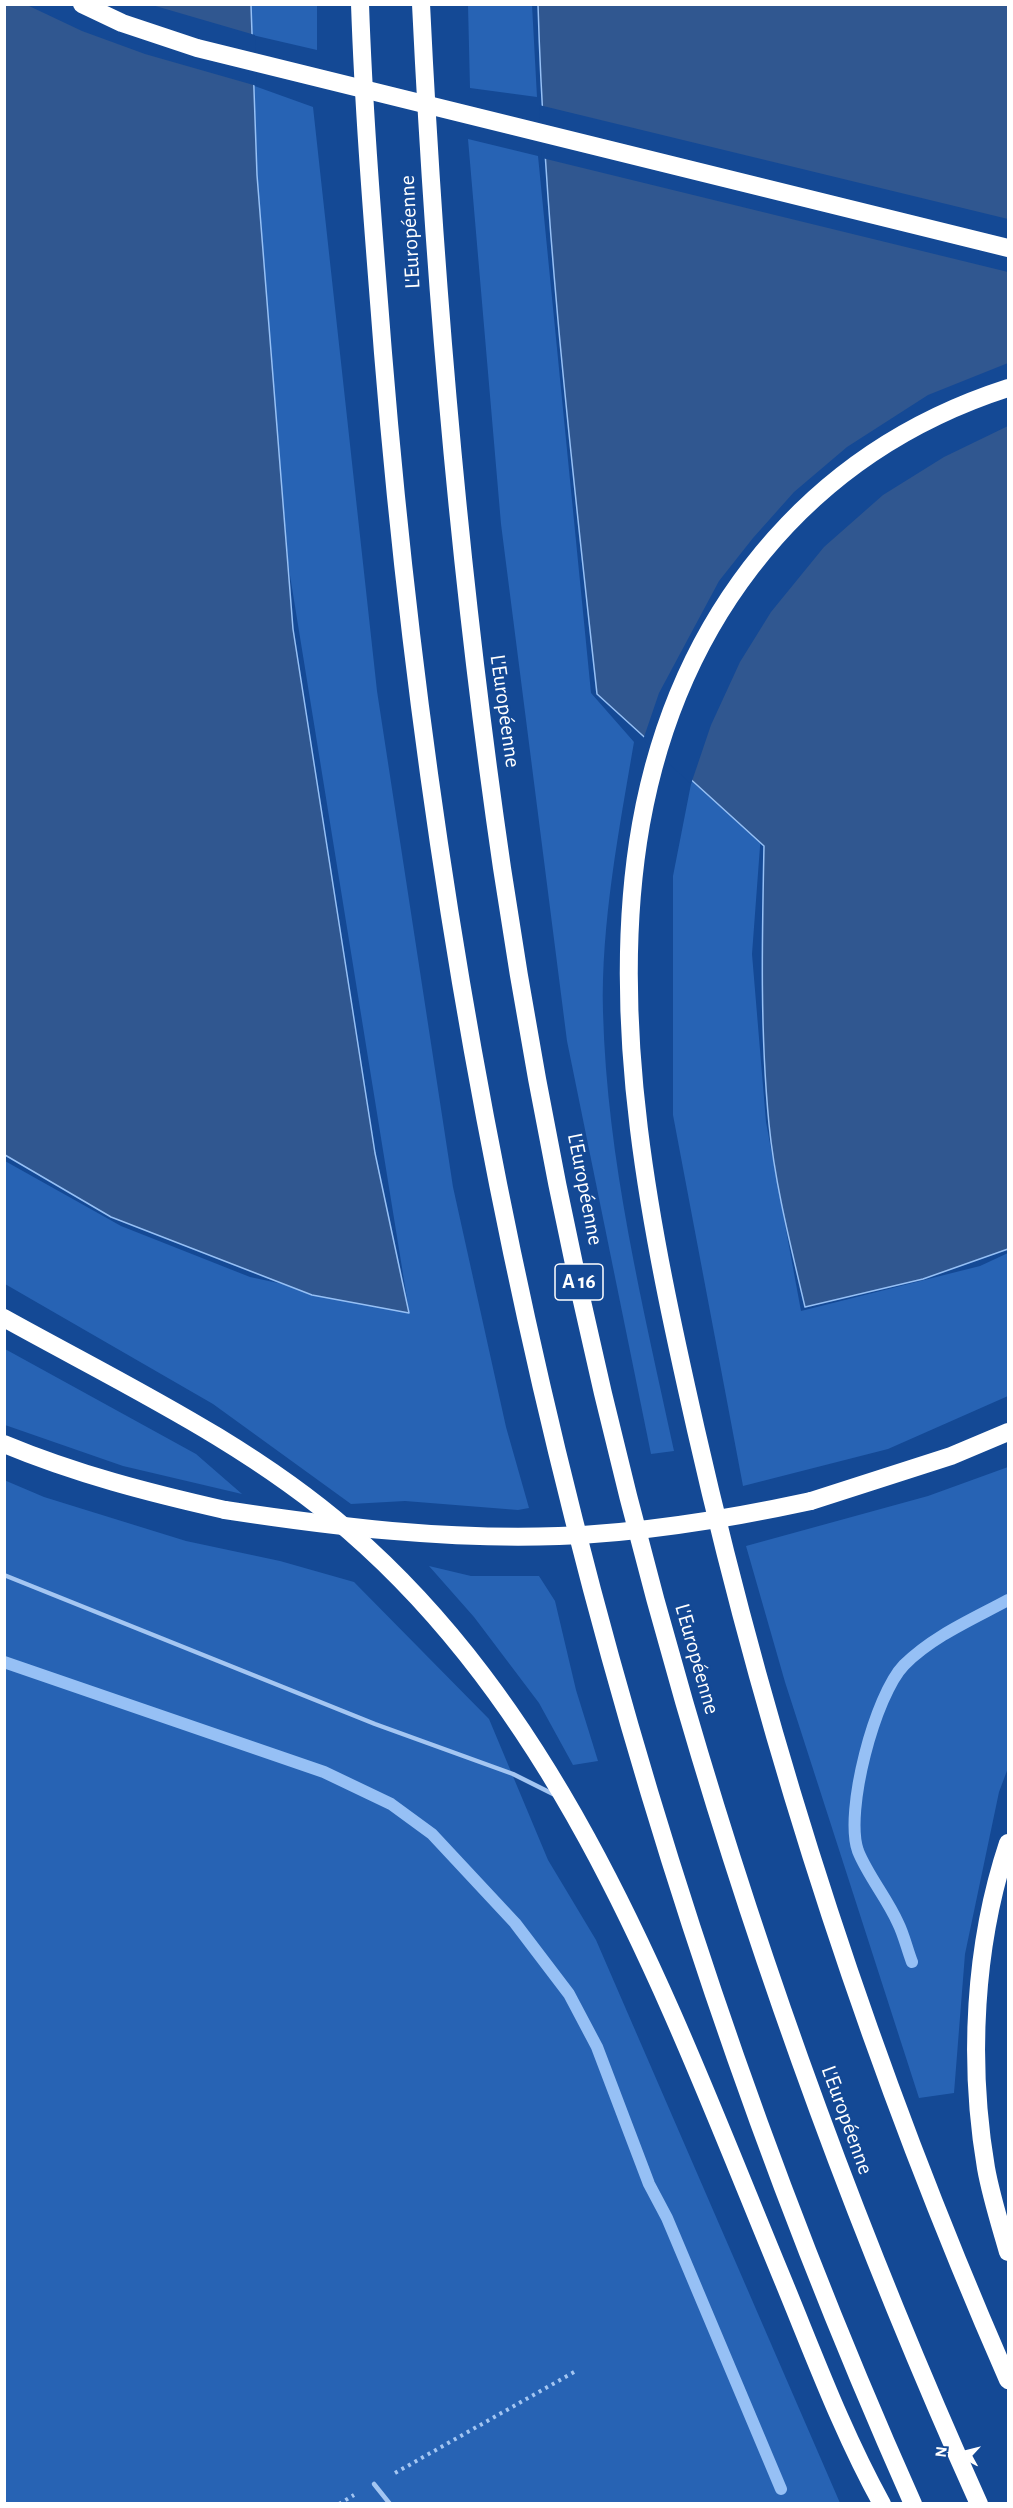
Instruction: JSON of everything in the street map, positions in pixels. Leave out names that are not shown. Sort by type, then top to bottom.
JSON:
[{"type":"highway","points":[[82,4],[122,23],[197,48],[1008,248]]},
{"type":"highway","name":"L'Européenne","points":[[360,4],[365,131],[388,422],[416,678],[434,810],[470,1036],[531,1344],[605,1641],[695,1940],[793,2215],[913,2504]]},
{"type":"highway","name":"L'Européenne","points":[[421,4],[441,339],[478,690],[502,872],[526,1012],[587,1323],[642,1550],[682,1695],[725,1841],[772,1983],[824,2130],[876,2264],[979,2504]]},
{"type":"highway","points":[[1008,388],[959,405],[884,445],[841,476],[800,513],[746,573],[717,615],[692,660],[658,752],[636,856],[630,937],[632,1056],[638,1118],[656,1231],[695,1425],[755,1669],[843,1954],[948,2236],[1008,2380]]},
{"type":"highway","points":[[4,1318],[214,1437],[315,1504],[398,1576],[453,1635],[501,1699],[566,1800],[652,1971],[711,2105],[834,2404],[882,2504]]},
{"type":"highway","points":[[4,1444],[116,1483],[225,1510],[302,1522],[428,1534],[560,1536],[669,1527],[811,1501],[951,1456],[1008,1432]]},
{"type":"highway","points":[[1008,1843],[993,1898],[985,1949],[978,2005],[976,2058],[980,2118],[987,2169],[1008,2252]]},
{"type":"lane","points":[[4,1575],[375,1724],[513,1774],[566,1800]]},
{"type":"lane","points":[[374,2484],[390,2504]]},
{"type":"path","points":[[339,2504],[576,2371]]},
{"type":"shaded area","points":[[5,5],[251,5],[257,175],[293,629],[375,1153],[409,1313],[312,1295],[111,1217],[5,1155]]},
{"type":"shaded area","points":[[248,5],[317,5],[317,50],[248,34]]},
{"type":"shaded area","points":[[468,5],[532,5],[537,97],[470,88]]},
{"type":"shaded area","points":[[538,5],[1008,5],[1008,1249],[923,1279],[805,1307],[779,1193],[769,1124],[763,1020],[764,846],[597,694],[553,264]]},
{"type":"shaded area","points":[[249,84],[313,107],[377,691],[453,1187],[506,1427],[529,1508],[518,1510],[405,1501],[351,1504],[213,1404],[5,1284],[5,1161],[121,1226],[250,1277],[409,1311],[288,563]]},
{"type":"shaded area","points":[[468,139],[538,156],[591,693],[634,742],[612,877],[605,945],[603,1012],[606,1068],[611,1123],[628,1233],[674,1451],[651,1454],[567,1041],[501,524]]},
{"type":"shaded area","points":[[692,779],[761,833],[752,954],[766,1122],[801,1311],[980,1266],[1008,1253],[1008,1396],[888,1449],[743,1486],[673,1115],[673,876]]},
{"type":"shaded area","points":[[5,1349],[196,1454],[242,1494],[123,1466],[5,1425]]},
{"type":"shaded area","points":[[1008,1467],[1008,1768],[999,1792],[965,1954],[954,2093],[919,2098],[785,1682],[746,1546],[928,1496]]},
{"type":"shaded area","points":[[4,1480],[44,1497],[186,1541],[280,1561],[354,1582],[489,1719],[548,1860],[596,1940],[840,2503],[5,2503]]},
{"type":"shaded area","points":[[429,1566],[471,1576],[539,1576],[555,1601],[576,1690],[598,1761],[573,1765],[539,1703],[474,1617]]},
{"type":"pier","points":[[27,5],[152,5],[255,35],[257,86],[145,54],[82,31]]},
{"type":"pier","points":[[539,105],[1008,219],[1008,272],[542,158]]},
{"type":"pier","points":[[1008,363],[1008,426],[944,457],[883,495],[824,547],[771,612],[740,662],[711,725],[691,784],[643,740],[659,693],[719,581],[794,492],[847,447],[928,395]]},
{"type":"waterway","points":[[912,1962],[894,1914],[858,1851],[855,1810],[865,1755],[883,1701],[893,1680],[904,1665],[940,1637],[1008,1600]]},
{"type":"waterway","points":[[4,1662],[324,1772],[391,1804],[432,1834],[515,1923],[569,1994],[597,2047],[649,2184],[667,2218],[781,2489]]}]
